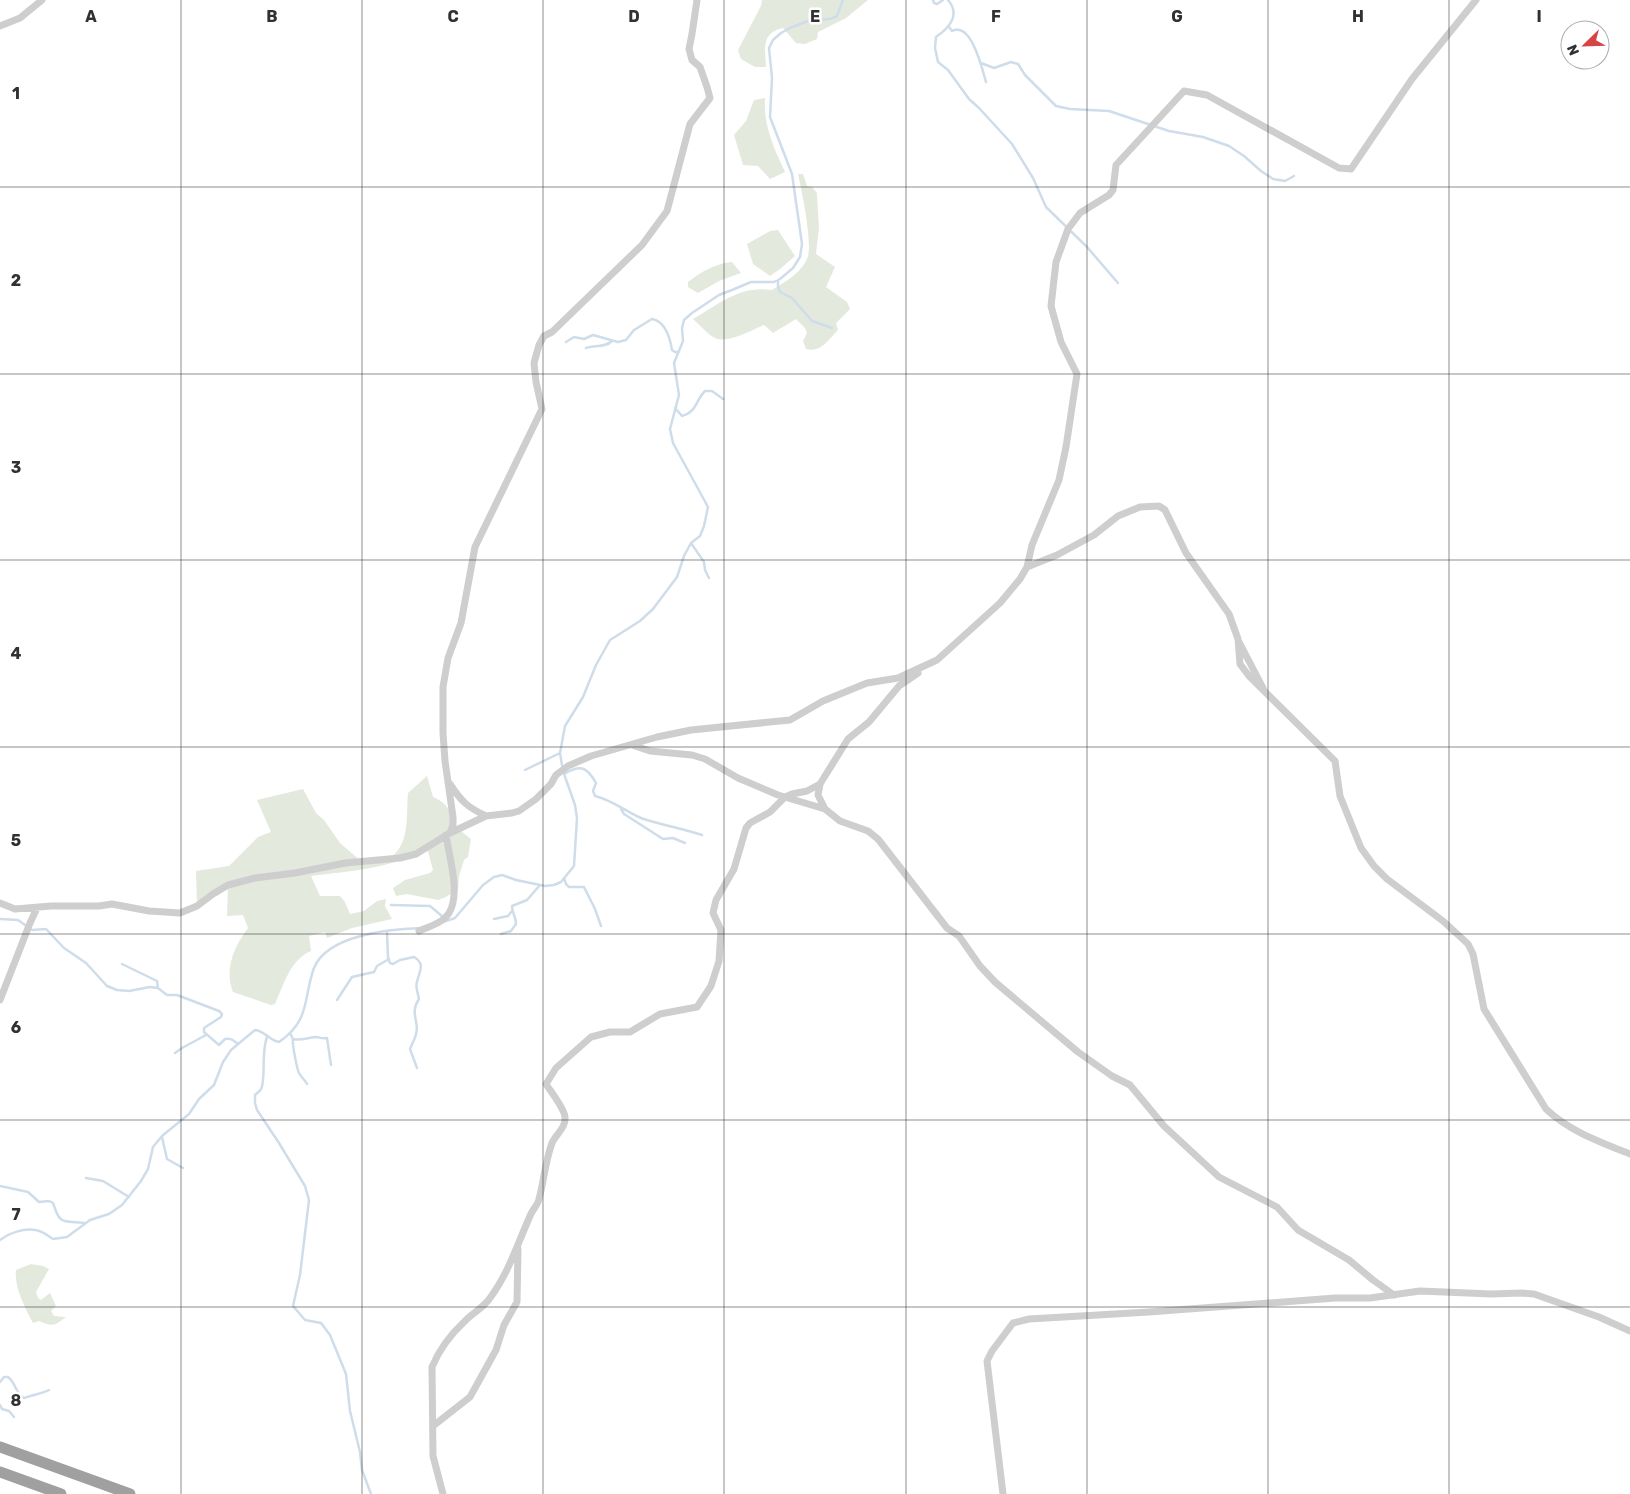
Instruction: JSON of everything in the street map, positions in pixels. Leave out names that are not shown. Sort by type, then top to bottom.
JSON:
[{"type":"highway","points":[[0,1447],[130,1494]]},
{"type":"highway","points":[[0,1472],[57,1493]]},
{"type":"street","points":[[0,26],[20,18],[42,0]]},
{"type":"street","points":[[418,931],[445,917],[454,901],[448,834],[453,825],[453,817],[445,761],[443,687],[448,658],[461,623],[475,547],[542,409],[534,362],[544,336],[552,332],[636,251],[667,211],[690,124],[710,98],[700,67],[692,60],[689,49],[697,0]]},
{"type":"street","points":[[1394,1295],[1349,1260],[1298,1230],[1277,1207],[1219,1177],[1164,1126],[1130,1085],[1112,1076],[1078,1052],[995,982],[980,966],[959,936],[947,928],[878,839],[868,831],[840,821],[826,809],[818,795],[820,784],[848,739],[869,722],[899,686],[937,660],[1000,603],[1027,567],[1032,545],[1059,480],[1077,374],[1061,342],[1051,306],[1056,262],[1068,229],[1080,213],[1109,195],[1113,190],[1116,165],[1184,90],[1207,95],[1339,168],[1351,169],[1412,79],[1476,0]]},
{"type":"street","points":[[1027,567],[1094,535],[1118,516],[1140,507],[1159,506],[1165,510],[1186,553],[1230,614],[1238,639],[1240,664],[1249,676],[1335,761],[1340,796],[1361,848],[1374,866],[1387,879],[1443,921],[1468,944],[1473,954],[1484,1009],[1546,1108],[1553,1116],[1582,1134],[1630,1154]]},
{"type":"street","points":[[0,903],[15,909],[112,904],[150,911],[180,913],[197,906],[228,885],[255,878],[345,863],[400,858],[416,854],[448,834],[486,816],[518,811],[536,799],[556,775],[568,766],[591,756],[657,737],[691,730],[790,720],[823,702],[867,683],[898,678],[937,660]]},
{"type":"street","points":[[632,744],[650,751],[692,755],[705,759],[738,778],[785,797],[826,809]]},
{"type":"street","points":[[448,781],[461,801],[469,808],[486,816]]},
{"type":"street","points":[[444,1494],[434,1456],[432,1367],[437,1355],[464,1322],[489,1300],[498,1286],[533,1209],[539,1202],[544,1171],[552,1142],[563,1127],[565,1116],[546,1084],[556,1068],[591,1037],[610,1032],[630,1032],[660,1014],[697,1007],[711,986],[719,961],[721,930],[713,913],[716,900],[739,856],[743,835],[750,823],[770,812],[785,797],[807,791],[820,784]]},
{"type":"street","points":[[0,1000],[37,908]]},
{"type":"street","points":[[433,1426],[470,1397],[496,1350],[504,1325],[517,1302],[518,1243]]},
{"type":"street","points":[[1003,1494],[987,1360],[1013,1323],[1029,1319],[1335,1298],[1370,1298],[1420,1291],[1534,1294],[1599,1317],[1630,1331]]},
{"type":"shaded area","points":[[762,0],[868,0],[846,18],[818,32],[817,39],[805,44],[796,43],[783,28],[776,30],[766,42],[766,67],[755,67],[741,59],[738,50],[761,6]]},
{"type":"shaded area","points":[[765,98],[768,127],[773,145],[785,172],[770,179],[758,166],[743,165],[734,135],[746,121],[754,100]]},
{"type":"shaded area","points":[[798,174],[803,174],[807,186],[812,187],[817,193],[819,228],[816,254],[835,267],[826,287],[847,302],[850,309],[836,323],[838,330],[824,345],[816,349],[806,349],[803,341],[807,333],[805,328],[796,319],[773,333],[764,325],[733,338],[715,338],[693,319],[740,293],[760,289],[772,290],[793,276],[806,262],[809,239]]},
{"type":"shaded area","points":[[778,230],[795,256],[770,276],[753,264],[747,244],[770,231]]},
{"type":"shaded area","points":[[732,262],[741,273],[719,281],[698,293],[688,287],[688,282],[703,272],[714,266]]},
{"type":"shaded area","points":[[427,776],[433,797],[448,808],[452,815],[453,825],[471,839],[468,857],[464,860],[459,876],[458,889],[438,900],[407,894],[396,896],[393,888],[405,880],[430,873],[433,870],[427,848],[400,861],[385,865],[311,876],[320,896],[340,896],[350,914],[364,911],[377,901],[386,899],[385,906],[392,919],[352,928],[327,938],[325,932],[309,936],[311,951],[293,966],[275,1004],[271,1005],[233,992],[230,983],[232,958],[238,943],[248,928],[243,915],[227,916],[228,885],[197,906],[196,871],[229,866],[258,837],[271,832],[257,800],[303,789],[316,813],[324,820],[340,843],[362,862],[380,861],[393,855],[399,848],[406,831],[408,793]]},
{"type":"shaded area","points":[[31,1264],[49,1269],[36,1292],[41,1300],[50,1293],[56,1306],[51,1311],[54,1316],[66,1317],[56,1324],[51,1325],[39,1321],[33,1323],[18,1290],[16,1270]]},
{"type":"waterway","points":[[443,922],[455,918],[483,885],[494,877],[502,875],[545,886],[554,885],[561,882],[574,866],[577,818],[575,805],[563,771],[560,753],[565,726],[583,697],[596,665],[610,640],[640,621],[653,609],[677,577],[684,556],[691,543],[700,536],[708,507],[673,443],[670,429],[679,395],[674,363],[683,341],[682,328],[684,320],[719,295],[751,282],[774,282],[780,279],[793,268],[800,257],[802,244],[792,174],[770,117],[772,78],[769,48],[773,40],[790,28],[808,21],[830,19],[837,16],[843,0]]},
{"type":"waterway","points":[[933,0],[937,4],[943,0]]},
{"type":"waterway","points":[[948,0],[952,6],[953,16],[952,21],[945,30],[936,37],[935,48],[938,62],[948,70],[969,99],[1012,144],[1033,178],[1046,207],[1087,247],[1118,283]]},
{"type":"waterway","points":[[949,27],[952,31],[959,30],[965,33],[970,39],[975,48],[986,82]]},
{"type":"waterway","points":[[981,63],[994,68],[1011,62],[1018,64],[1025,75],[1056,106],[1070,109],[1109,111],[1169,131],[1203,137],[1229,146],[1273,179],[1285,181],[1294,176]]},
{"type":"waterway","points":[[778,280],[780,292],[792,298],[812,321],[832,328]]},
{"type":"waterway","points":[[566,342],[574,337],[584,339],[593,335],[618,342],[626,340],[634,330],[652,319],[657,320],[664,327],[672,350],[678,352]]},
{"type":"waterway","points":[[586,348],[603,346],[612,341]]},
{"type":"waterway","points":[[675,408],[682,416],[691,412],[705,391],[712,391],[723,399]]},
{"type":"waterway","points":[[691,543],[704,562],[709,578]]},
{"type":"waterway","points":[[525,770],[560,753]]},
{"type":"waterway","points":[[564,774],[579,768],[586,770],[596,783],[593,791],[595,796],[607,800],[641,818],[702,835]]},
{"type":"waterway","points":[[621,809],[624,814],[663,839],[673,838],[685,843]]},
{"type":"waterway","points":[[564,878],[569,887],[584,887],[601,926]]},
{"type":"waterway","points":[[501,934],[511,931],[516,924],[512,906],[527,900],[540,885]]},
{"type":"waterway","points":[[391,905],[430,906],[443,917]]},
{"type":"waterway","points":[[494,919],[508,916],[512,911]]},
{"type":"waterway","points":[[0,919],[18,920],[32,930],[46,929],[64,948],[86,963],[107,986],[117,990],[129,991],[150,987],[158,988],[167,995],[177,995],[219,1011],[222,1014],[221,1017],[204,1028],[204,1032],[219,1045],[225,1039],[232,1040],[238,1044]]},
{"type":"waterway","points":[[0,1240],[21,1230],[40,1231],[53,1239],[67,1237],[90,1220],[109,1214],[122,1205],[148,1169],[153,1147],[162,1136],[189,1114],[199,1099],[214,1085],[223,1062],[231,1050],[255,1030],[279,1042],[289,1034],[301,1017],[314,968],[321,957],[345,941],[361,936],[377,932],[421,928]]},
{"type":"waterway","points":[[387,931],[388,958],[390,963],[393,964],[400,960],[414,957],[421,965],[416,986],[419,999],[415,1009],[417,1030],[410,1049],[417,1068]]},
{"type":"waterway","points":[[337,1000],[352,977],[374,972],[377,966],[389,959]]},
{"type":"waterway","points":[[122,964],[157,981],[158,988]]},
{"type":"waterway","points":[[290,1033],[293,1039],[296,1040],[315,1037],[327,1038],[331,1065]]},
{"type":"waterway","points":[[175,1053],[206,1035]]},
{"type":"waterway","points":[[267,1037],[264,1050],[263,1080],[261,1090],[255,1095],[255,1103],[257,1110],[305,1186],[309,1200],[300,1275],[293,1306],[305,1320],[321,1323],[330,1335],[346,1374],[350,1411],[360,1452],[362,1470],[371,1494]]},
{"type":"waterway","points":[[293,1039],[298,1071],[307,1084]]},
{"type":"waterway","points":[[162,1137],[167,1159],[183,1168]]},
{"type":"waterway","points":[[86,1178],[103,1181],[129,1197]]},
{"type":"waterway","points":[[0,1186],[28,1192],[39,1202],[49,1201],[53,1203],[60,1218],[66,1222],[84,1223]]},
{"type":"waterway","points":[[0,1382],[4,1377],[8,1377],[18,1393],[24,1398],[49,1390]]},
{"type":"waterway","points":[[0,1405],[2,1409],[9,1411],[14,1417]]}]
